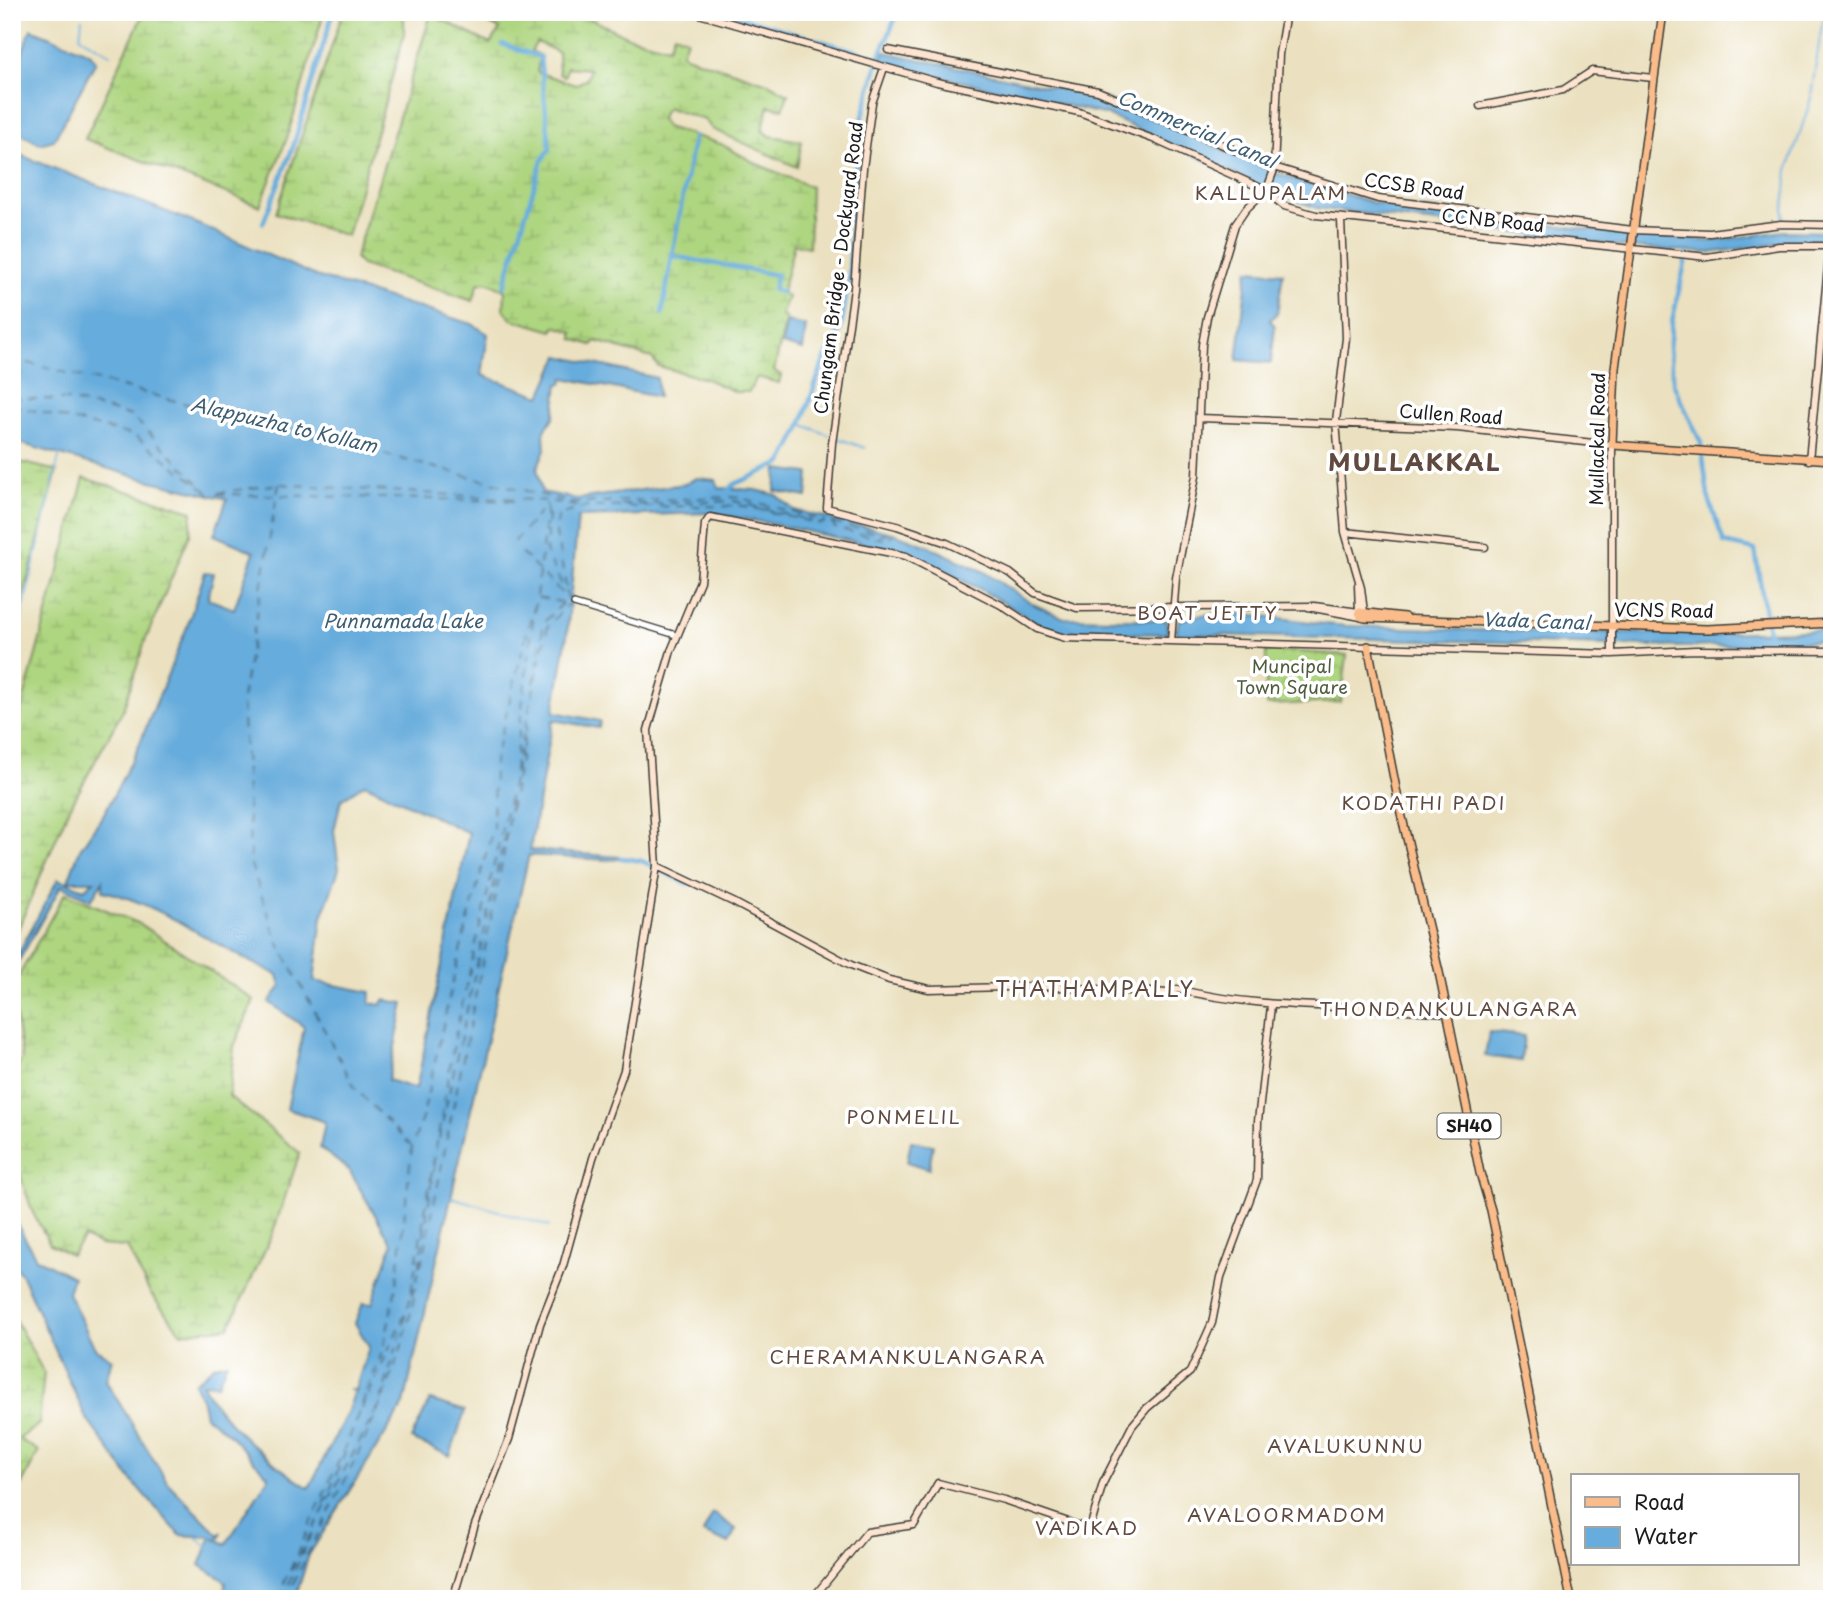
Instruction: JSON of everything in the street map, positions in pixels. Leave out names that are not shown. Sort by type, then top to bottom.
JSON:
[{"type":"main road","name":"CCNB Road","points":[[692,12],[878,66],[1079,112],[1153,139],[1266,190],[1284,206],[1341,220],[1522,236],[1631,251],[1717,257],[1770,247],[1831,246]]},
{"type":"main road","points":[[1171,641],[1174,606],[1196,476],[1202,345],[1224,255],[1240,216],[1266,190],[1274,168],[1279,54],[1286,12]]},
{"type":"main road","points":[[1633,231],[1663,12]]},
{"type":"main road","name":"CCSB Road","points":[[885,49],[1098,91],[1274,168],[1378,199],[1633,231],[1710,233],[1783,224],[1832,225]]},
{"type":"main road","name":"Chungam Bridge - Dockyard Road","points":[[878,66],[863,168],[854,289],[825,503],[832,509],[897,526],[947,543],[1010,573],[1035,593],[1077,608],[1174,606]]},
{"type":"main road","points":[[1480,106],[1563,90],[1592,71],[1653,78]]},
{"type":"main road","points":[[1174,606],[1308,607],[1362,615],[1358,585],[1345,532],[1336,421],[1346,338],[1341,220]]},
{"type":"main road","name":"Mullackal Road","points":[[1612,652],[1612,445],[1615,368],[1633,231]]},
{"type":"main road","points":[[1808,460],[1831,246]]},
{"type":"main road","name":"Cullen Road","points":[[1200,418],[1336,421],[1459,428],[1612,445],[1832,460]]},
{"type":"main road","points":[[453,1599],[475,1525],[509,1439],[541,1319],[560,1275],[593,1158],[618,1093],[656,868],[654,799],[646,741],[655,701],[676,635],[700,581],[705,524],[712,516],[906,556],[1054,636],[1612,652],[1832,651]]},
{"type":"main road","points":[[1345,532],[1485,547]]},
{"type":"main road","name":"VCNS Road","points":[[1362,615],[1612,627],[1832,623]]},
{"type":"main road","name":"SH40","points":[[1368,646],[1387,750],[1480,1173],[1491,1210],[1571,1599]]},
{"type":"main road","points":[[656,868],[733,902],[851,965],[889,980],[929,989],[1040,986],[1168,993],[1177,989],[1271,1006],[1390,1007],[1446,1013]]},
{"type":"main road","points":[[812,1599],[867,1532],[914,1525],[938,1483],[1004,1500],[1080,1526],[1091,1525],[1103,1483],[1132,1426],[1147,1408],[1190,1372],[1212,1323],[1221,1277],[1257,1180],[1258,1121],[1271,1006]]},
{"type":"street","points":[[574,604],[676,635]]},
{"type":"green space","points":[[144,12],[324,12],[287,138],[260,206],[85,139]]},
{"type":"green space","points":[[343,12],[404,12],[404,35],[347,236],[276,213]]},
{"type":"green space","points":[[467,12],[577,12],[626,36],[669,47],[674,34],[687,39],[682,52],[686,56],[768,83],[788,94],[783,109],[769,106],[762,130],[770,136],[802,141],[797,167],[712,129],[705,120],[668,108],[661,119],[666,127],[721,144],[757,164],[811,187],[809,247],[794,244],[782,293],[788,297],[781,316],[786,318],[774,371],[781,375],[779,383],[757,377],[749,392],[736,392],[706,379],[658,366],[652,358],[596,341],[592,345],[573,339],[573,332],[555,326],[553,331],[511,319],[504,309],[505,291],[492,284],[478,284],[473,301],[361,265],[355,258],[431,14],[490,44],[500,29]],"holes":[[[537,42],[558,52],[559,74],[565,76],[567,67],[589,69],[587,79],[575,85],[537,72],[540,55],[531,51]]]},
{"type":"green space","points":[[12,460],[57,471],[12,637]]},
{"type":"green space","points":[[84,478],[192,511],[190,534],[145,641],[123,710],[67,813],[12,943],[12,722],[17,724]]},
{"type":"green space","name":"Muncipal Town Square","points":[[1266,650],[1347,655],[1341,702],[1266,705]]},
{"type":"green space","points":[[65,893],[140,924],[254,1000],[234,1046],[229,1096],[300,1153],[272,1235],[229,1327],[181,1333],[150,1293],[127,1247],[100,1245],[84,1237],[71,1255],[50,1244],[33,1213],[12,1152],[12,1074],[22,1059],[12,988]]},
{"type":"green space","points":[[12,1314],[44,1373],[39,1424],[19,1439],[39,1451],[12,1503]]},
{"type":"water","points":[[31,29],[90,53],[96,61],[54,140],[40,144],[12,129],[12,80]]},
{"type":"water","points":[[885,52],[1104,98],[1278,174],[1375,203],[1641,236],[1711,241],[1785,231],[1832,232],[1832,243],[1778,244],[1709,253],[1637,248],[1317,208],[1283,196],[1107,115],[881,63]]},
{"type":"water","name":"Punnamada Lake","points":[[12,152],[193,222],[316,276],[472,324],[488,334],[482,375],[541,396],[559,356],[657,378],[658,397],[564,378],[562,384],[558,384],[554,416],[544,432],[545,450],[537,468],[542,492],[577,499],[685,484],[696,478],[716,480],[719,488],[756,490],[776,495],[794,510],[893,533],[928,546],[982,571],[1033,604],[1064,618],[1167,620],[1167,629],[1177,630],[1167,630],[1166,634],[1053,632],[978,588],[906,553],[773,524],[711,513],[578,517],[567,635],[554,712],[600,721],[599,728],[553,720],[530,850],[633,858],[608,860],[529,855],[404,1404],[309,1555],[295,1599],[222,1599],[226,1582],[200,1565],[211,1537],[180,1535],[132,1481],[86,1418],[21,1274],[12,1263],[12,1215],[36,1258],[73,1277],[68,1293],[95,1348],[112,1359],[106,1381],[168,1483],[219,1535],[222,1532],[220,1538],[214,1538],[226,1544],[269,1477],[230,1435],[205,1416],[201,1397],[194,1383],[215,1365],[227,1362],[218,1384],[202,1383],[222,1413],[264,1455],[309,1488],[348,1411],[369,1347],[355,1323],[363,1303],[372,1304],[392,1244],[349,1170],[320,1148],[325,1122],[287,1109],[304,1027],[269,1002],[281,986],[278,975],[147,906],[103,891],[103,881],[91,900],[61,886],[12,973],[12,965],[58,879],[84,889],[94,881],[68,881],[80,849],[105,812],[137,750],[187,627],[205,572],[214,573],[208,599],[234,609],[254,552],[214,535],[227,499],[151,481],[12,441]],"holes":[[[365,784],[469,833],[416,1089],[388,1080],[404,1003],[384,1000],[381,1005],[370,1003],[371,992],[314,981],[322,917],[339,869],[334,831],[341,800]]]},
{"type":"water","points":[[1248,270],[1283,273],[1277,314],[1270,320],[1275,326],[1271,363],[1237,360]]},
{"type":"water","points":[[787,322],[806,326],[803,350],[782,344]]},
{"type":"water","points":[[777,469],[809,473],[807,497],[775,491]]},
{"type":"water","points":[[1241,614],[1332,625],[1472,630],[1652,633],[1832,630],[1832,641],[1689,647],[1177,634],[1178,621],[1197,616]]},
{"type":"water","points":[[1489,1032],[1524,1036],[1521,1061],[1485,1056]]},
{"type":"water","points":[[911,1141],[933,1145],[929,1169],[907,1162]]},
{"type":"water","points":[[430,1400],[465,1411],[450,1456],[411,1439]]},
{"type":"water","points":[[713,1513],[736,1529],[729,1544],[703,1533]]},
{"type":"waterway","points":[[263,223],[293,147],[333,12]]},
{"type":"waterway","name":"Commercial Canal","points":[[723,12],[886,60]]},
{"type":"waterway","points":[[727,491],[735,484],[782,463],[799,431],[823,363],[841,328],[849,280],[852,205],[860,127],[879,58],[898,12]]},
{"type":"waterway","points":[[1783,220],[1788,170],[1810,102],[1824,12]]},
{"type":"waterway","points":[[82,19],[80,37],[110,54]]},
{"type":"waterway","points":[[502,44],[540,57],[550,149],[542,160],[504,287]]},
{"type":"waterway","points":[[672,256],[694,136]]},
{"type":"waterway","points":[[1687,254],[1669,348],[1674,385],[1701,443],[1708,496],[1724,543],[1755,550],[1769,637]]},
{"type":"waterway","points":[[662,314],[672,256],[777,275],[773,290],[782,292]]},
{"type":"waterway","points":[[801,424],[829,435]]},
{"type":"waterway","points":[[837,438],[865,448]]},
{"type":"waterway","points":[[12,657],[60,453]]},
{"type":"waterway","points":[[621,858],[642,861],[688,884]]},
{"type":"waterway","points":[[451,1197],[549,1226]]},
{"type":"waterway","points":[[197,1537],[208,1548]]},
{"type":"ferry route","points":[[12,366],[28,363],[573,503],[737,497],[825,521]]},
{"type":"ferry route","points":[[12,398],[69,400],[132,416],[210,494],[279,484],[548,501],[581,507]]},
{"type":"ferry route","points":[[12,405],[135,436],[203,488]]},
{"type":"ferry route","points":[[279,484],[242,699],[251,865],[278,942],[355,1088],[411,1146]]},
{"type":"ferry route","points":[[217,494],[519,501]]},
{"type":"ferry route","points":[[514,771],[548,501]]},
{"type":"ferry route","points":[[621,505],[734,501],[812,521]]},
{"type":"ferry route","points":[[514,542],[547,504]]},
{"type":"ferry route","points":[[572,602],[568,597],[556,534],[558,515],[587,507],[745,506],[820,524],[830,520],[835,528],[888,540],[893,533]]},
{"type":"ferry route","points":[[548,515],[546,552],[567,595]]},
{"type":"ferry route","points":[[833,523],[881,534],[892,533]]},
{"type":"ferry route","points":[[521,553],[568,599]]},
{"type":"ferry route","points":[[538,598],[567,603]]},
{"type":"ferry route","points":[[534,684],[544,622],[563,603]]},
{"type":"ferry route","points":[[277,1599],[409,1304],[456,1032],[548,626],[568,604],[572,604]]},
{"type":"ferry route","points":[[356,1420],[383,1350],[397,1282],[412,1147],[423,1115],[457,963],[493,828],[494,762],[534,605]]},
{"type":"ferry route","points":[[510,811],[528,720]]},
{"type":"ferry route","points":[[412,1296],[424,1254],[504,853],[511,794]]},
{"type":"ferry route","points":[[439,1139],[506,830]]},
{"type":"ferry route","points":[[419,1267],[435,1162]]},
{"type":"ferry route","points":[[286,1599],[379,1407],[407,1328],[416,1287]]},
{"type":"ferry route","points":[[291,1571],[380,1403],[407,1312]]},
{"type":"ferry route","points":[[349,1390],[366,1391]]},
{"type":"ferry route","points":[[324,1505],[348,1445]]},
{"type":"ferry route","points":[[282,1599],[312,1533]]},
{"type":"district","name":"KALLUPALAM","points":[[1271,193]]},
{"type":"district","name":"MULLAKKAL","points":[[1415,463]]},
{"type":"district","name":"BOAT JETTY","points":[[1208,613]]},
{"type":"district","name":"KODATHI PADI","points":[[1424,803]]},
{"type":"district","name":"THATHAMPALLY","points":[[1095,990]]},
{"type":"district","name":"THONDANKULANGARA","points":[[1449,1009]]},
{"type":"district","name":"PONMELIL","points":[[904,1117]]},
{"type":"district","name":"CHERAMANKULANGARA","points":[[908,1357]]},
{"type":"district","name":"AVALUKUNNU","points":[[1346,1446]]},
{"type":"district","name":"AVALOORMADOM","points":[[1287,1515]]},
{"type":"district","name":"VADIKAD","points":[[1087,1528]]},
{"type":"water label","name":"Alappuzha to Kollam","points":[[284,425]]},
{"type":"water label","name":"Vada Canal","points":[[1536,621]]}]
